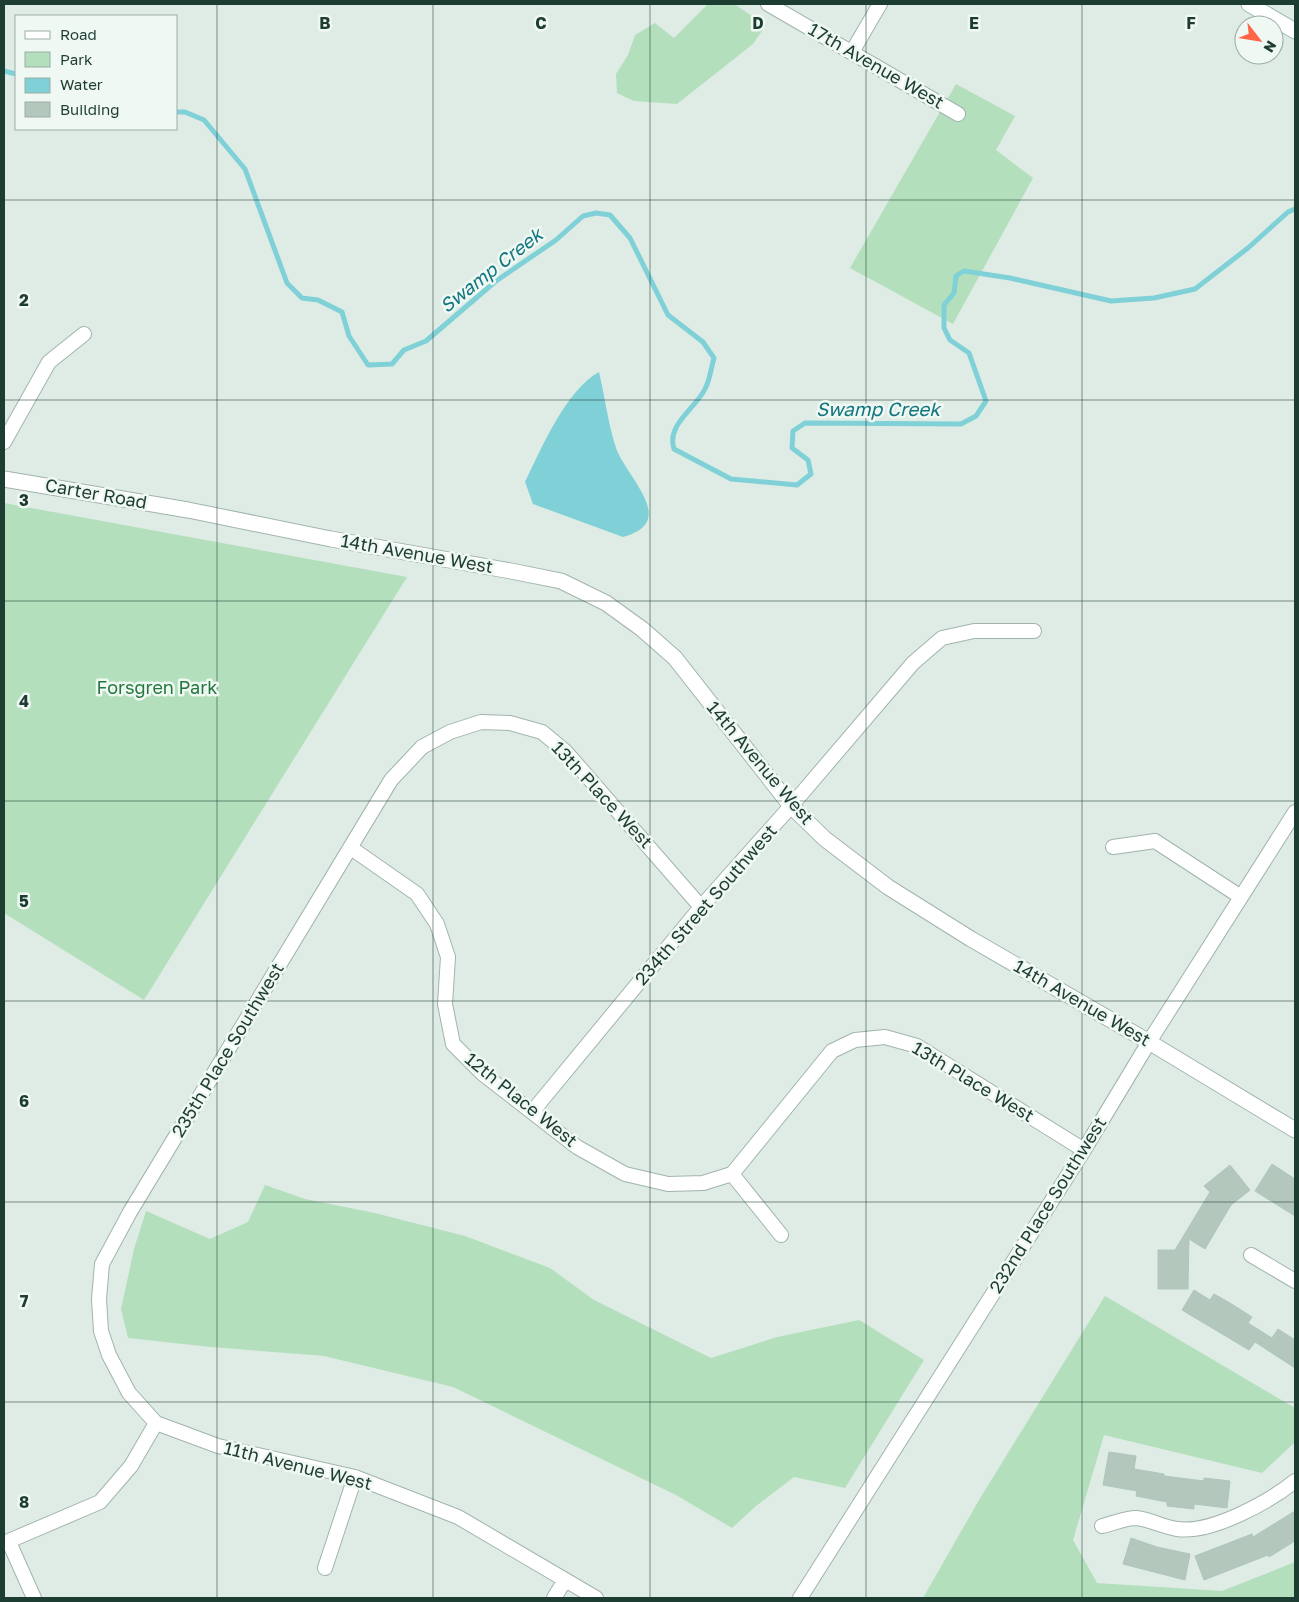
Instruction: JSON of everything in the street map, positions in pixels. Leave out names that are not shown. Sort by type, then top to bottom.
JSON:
[{"type":"street","name":"17th Avenue West","points":[[768,4],[958,114]]},
{"type":"street","points":[[852,52],[880,4]]},
{"type":"street","points":[[1255,5],[1295,31]]},
{"type":"street","points":[[4,442],[49,362],[84,334]]},
{"type":"street","name":"Carter Road","points":[[4,479],[188,510]]},
{"type":"street","name":"14th Avenue West","points":[[188,510],[331,539],[562,581],[606,604],[642,629],[675,658],[791,806],[825,839],[888,887],[971,939],[1149,1042],[1295,1130]]},
{"type":"street","name":"234th Street Southwest","points":[[532,1112],[701,907],[791,806],[913,663],[942,638],[974,631],[1034,631]]},
{"type":"street","name":"235th Place Southwest","points":[[156,1423],[129,1393],[109,1355],[102,1330],[99,1299],[102,1264],[130,1212],[391,780],[422,747],[450,732],[481,722]]},
{"type":"street","name":"13th Place West","points":[[481,722],[510,723],[542,732],[566,752],[701,907]]},
{"type":"street","name":"232nd Place Southwest","points":[[800,1598],[1084,1150],[1149,1042],[1295,812]]},
{"type":"street","points":[[1113,846],[1154,841],[1241,897]]},
{"type":"street","name":"12th Place West","points":[[351,848],[417,894],[437,924],[448,957],[445,1004],[453,1044],[483,1074],[577,1147],[625,1174],[668,1184],[703,1183],[732,1174]]},
{"type":"street","name":"13th Place West","points":[[732,1174],[832,1051],[855,1040],[885,1037],[917,1046],[1084,1150]]},
{"type":"street","points":[[732,1174],[781,1235]]},
{"type":"street","points":[[1250,1255],[1295,1281]]},
{"type":"street","points":[[34,1598],[6,1542],[100,1502],[131,1466],[156,1423]]},
{"type":"street","name":"11th Avenue West","points":[[156,1423],[218,1446],[355,1477],[458,1517],[596,1598]]},
{"type":"street","points":[[325,1568],[355,1477]]},
{"type":"street","points":[[1102,1526],[1135,1518],[1178,1529],[1198,1528],[1228,1520],[1255,1507],[1295,1481]]},
{"type":"street","points":[[554,1598],[565,1580]]},
{"type":"green space","points":[[708,4],[734,4],[766,25],[753,44],[677,104],[634,101],[617,93],[616,74],[628,55],[635,35],[655,23],[674,38]]},
{"type":"green space","points":[[956,84],[1015,116],[996,150],[1033,178],[953,324],[850,268]]},
{"type":"green space","name":"Forsgren Park","points":[[4,503],[407,577],[144,1000],[4,913]]},
{"type":"green space","points":[[265,1185],[305,1199],[375,1213],[465,1236],[550,1268],[594,1300],[711,1358],[777,1337],[859,1320],[924,1360],[845,1488],[794,1477],[756,1506],[732,1528],[676,1495],[453,1387],[324,1356],[128,1338],[121,1309],[134,1249],[146,1211],[210,1239],[248,1222]]},
{"type":"green space","points":[[1105,1296],[1295,1408],[1295,1442],[1262,1473],[1104,1435],[1073,1540],[1097,1583],[1222,1591],[1295,1562],[1295,1598],[923,1598],[979,1500]]},
{"type":"water","points":[[599,372],[616,448],[645,498],[648,510],[647,521],[639,530],[623,537],[533,504],[525,482],[565,406],[587,381]]},
{"type":"building","points":[[1272,1164],[1295,1179],[1295,1216],[1255,1191]]},
{"type":"building","points":[[1230,1165],[1250,1190],[1231,1205],[1205,1249],[1189,1239],[1188,1289],[1158,1289],[1158,1250],[1175,1250],[1210,1192],[1204,1186]]},
{"type":"building","points":[[1194,1290],[1210,1300],[1214,1294],[1230,1303],[1252,1317],[1248,1323],[1272,1338],[1278,1329],[1295,1340],[1295,1368],[1255,1342],[1249,1350],[1182,1310]]},
{"type":"building","points":[[1109,1452],[1136,1456],[1134,1469],[1164,1474],[1164,1476],[1204,1481],[1204,1478],[1230,1481],[1227,1508],[1194,1504],[1194,1509],[1167,1506],[1167,1502],[1136,1496],[1137,1491],[1103,1485]]},
{"type":"building","points":[[1295,1511],[1295,1541],[1269,1557],[1268,1555],[1204,1580],[1195,1556],[1252,1534],[1253,1537]]},
{"type":"building","points":[[1131,1538],[1157,1547],[1190,1554],[1185,1580],[1123,1564]]},
{"type":"waterway","name":"Swamp Creek","points":[[4,71],[15,74]]},
{"type":"waterway","name":"Swamp Creek","points":[[178,112],[185,112],[204,120],[245,169],[287,283],[302,298],[318,300],[342,312],[349,336],[368,365],[392,364],[404,350],[426,341],[496,281],[556,240],[583,216],[596,213],[610,215],[630,238],[668,315],[703,342],[714,358],[705,389],[674,432],[674,449],[731,479],[797,485],[811,474],[808,460],[792,448],[793,431],[805,423],[961,424],[976,416],[986,401],[969,353],[950,340],[944,328],[944,305],[954,293],[956,276],[964,271],[1010,278],[1111,301],[1154,298],[1195,289],[1248,248],[1288,212],[1295,209]]}]
